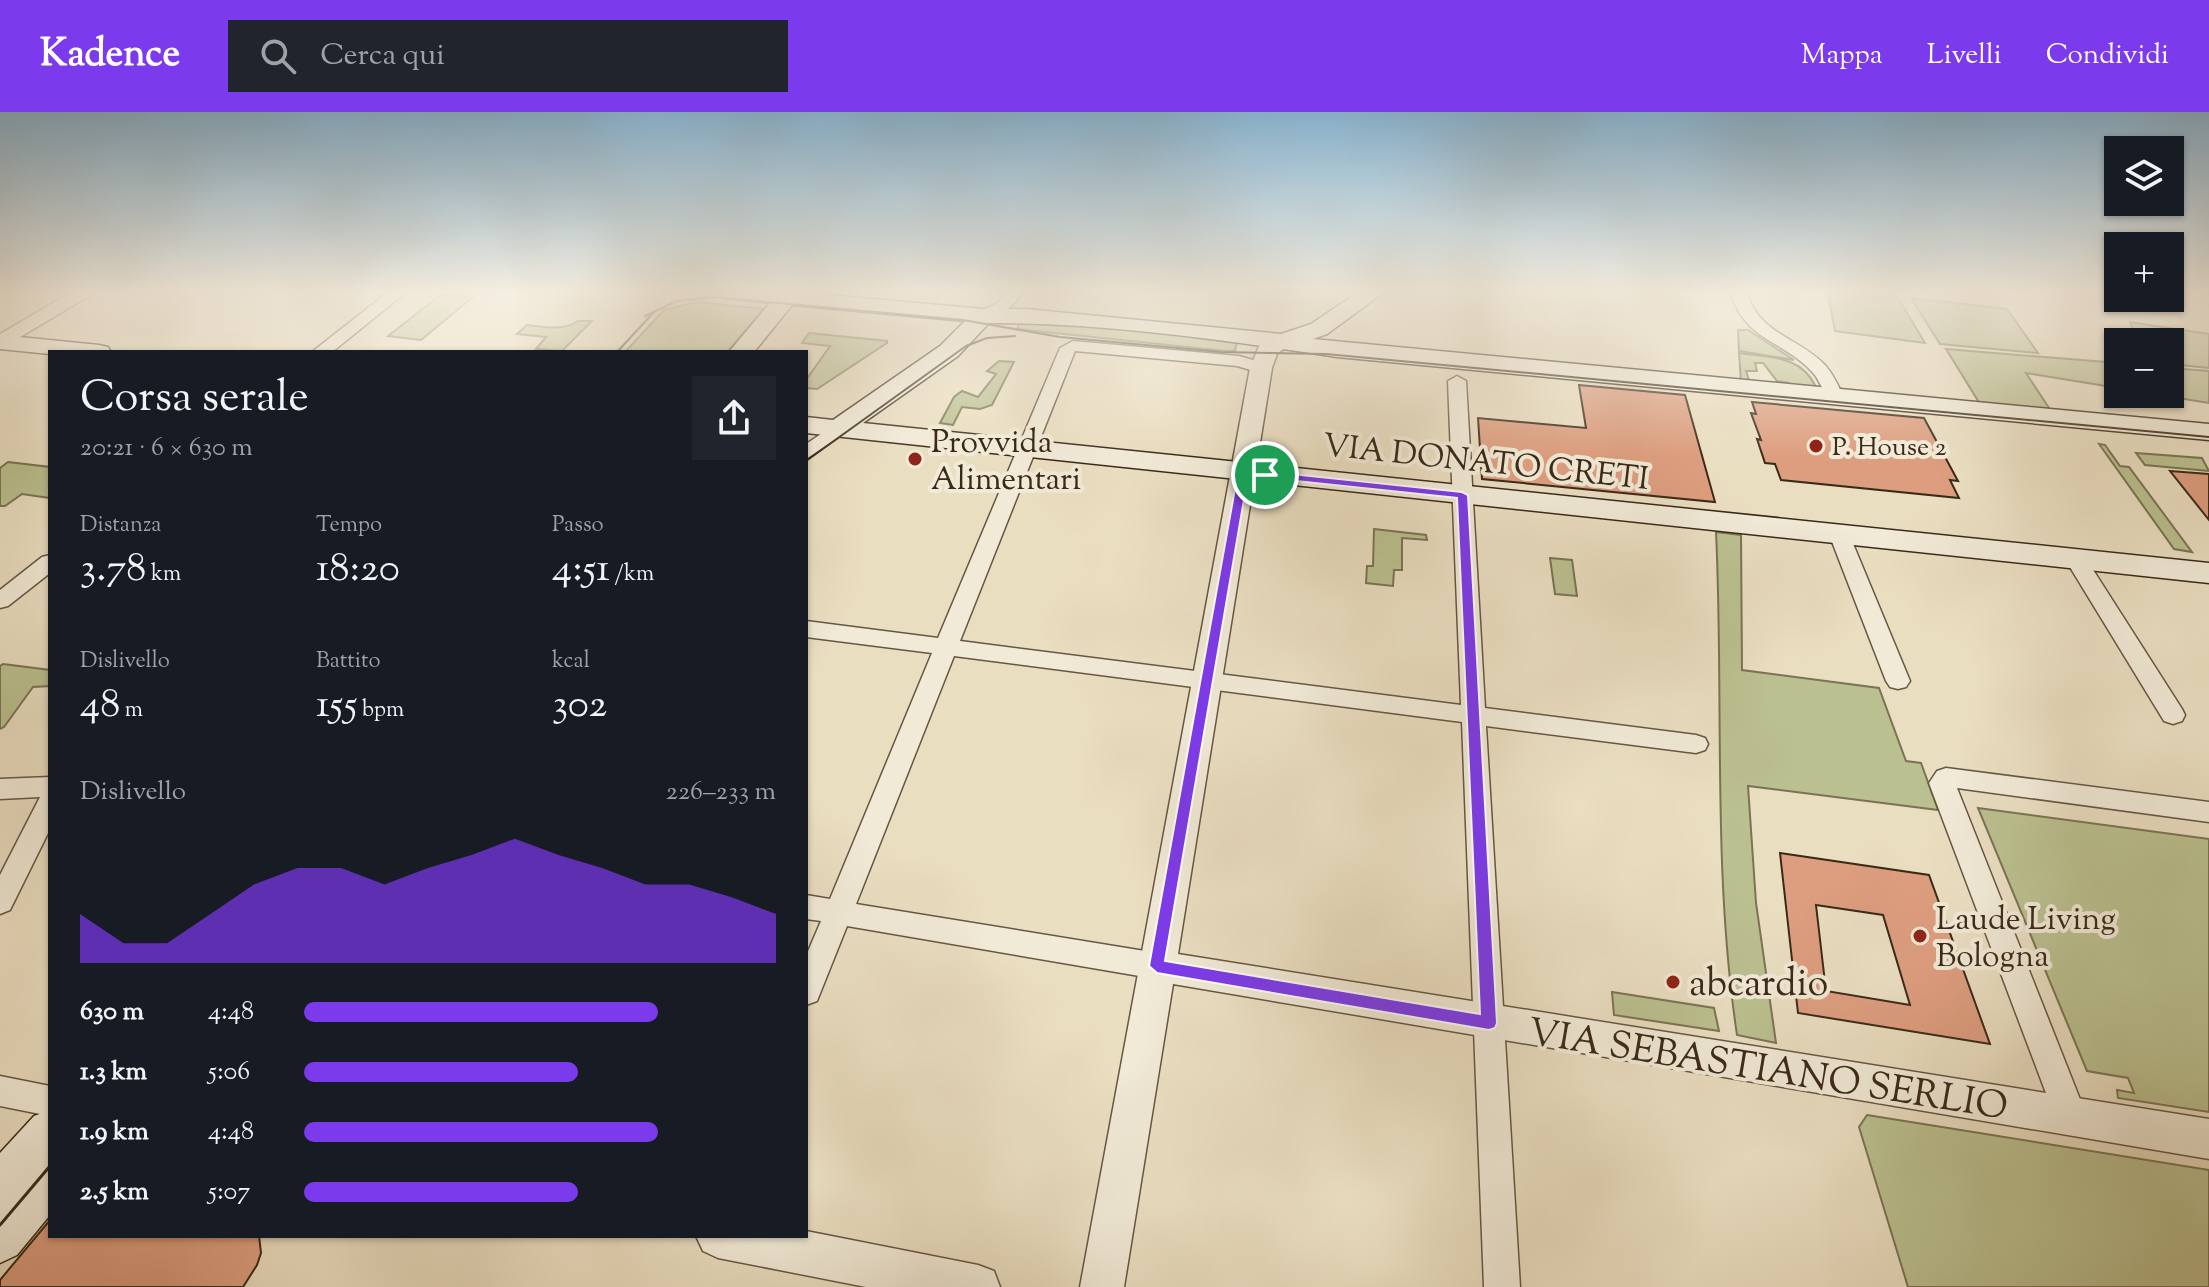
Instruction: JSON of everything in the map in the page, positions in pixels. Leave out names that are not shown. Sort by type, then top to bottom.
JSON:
[{"type":"main road","points":[[58,348],[79,350]]},
{"type":"main road","points":[[839,428],[952,348]]},
{"type":"main road","points":[[1237,348],[1265,352],[1337,350],[2209,432]]},
{"type":"main road","points":[[1265,352],[1268,348]]},
{"type":"main road","points":[[1265,352],[1275,348]]},
{"type":"main road","points":[[1333,348],[1337,350]]},
{"type":"main road","name":"VIA DONATO CRETI","points":[[808,425],[2209,573]]},
{"type":"main road","points":[[0,1189],[48,1134]]},
{"type":"main road","points":[[0,1238],[48,1180]]},
{"type":"street","points":[[808,987],[1068,348]]},
{"type":"street","points":[[1093,348],[1239,361],[1265,352],[1102,1287]]},
{"type":"street","points":[[1789,348],[1822,373],[1835,397]]},
{"type":"street","points":[[1457,381],[1502,1287]]},
{"type":"street","points":[[808,451],[839,428]]},
{"type":"street","points":[[1839,534],[1898,681]]},
{"type":"street","points":[[2076,559],[2173,715]]},
{"type":"street","points":[[0,601],[48,564]]},
{"type":"street","points":[[808,629],[1696,744]]},
{"type":"street","points":[[2071,1117],[1942,783],[1946,778],[1955,778],[2209,812]]},
{"type":"street","points":[[0,789],[48,787]]},
{"type":"street","points":[[0,902],[48,807]]},
{"type":"street","name":"VIA SEBASTIANO SERLIO","points":[[808,907],[1489,1023],[2209,1139]]},
{"type":"street","points":[[0,1091],[48,1101]]},
{"type":"street","points":[[728,1238],[978,1287]]},
{"type":"green space","points":[[537,348],[565,348],[563,350]]},
{"type":"green space","points":[[629,348],[731,348],[729,350],[627,350]]},
{"type":"green space","points":[[829,348],[880,348],[817,389],[808,388],[808,377]]},
{"type":"green space","points":[[1195,348],[1236,348],[1235,351]]},
{"type":"green space","points":[[1739,348],[1775,348],[1794,360],[1739,351]]},
{"type":"green space","points":[[1982,348],[2034,348],[2038,353]]},
{"type":"green space","points":[[2184,348],[2209,348],[2209,368],[2184,365]]},
{"type":"green space","points":[[1946,349],[2104,362],[2104,386],[2026,373],[2051,411],[1980,404]]},
{"type":"green space","points":[[1739,353],[1793,363],[1810,377],[1816,387],[1791,387],[1789,383],[1777,381],[1763,363],[1755,363],[1757,371],[1746,371],[1750,383],[1741,382]]},
{"type":"green space","points":[[999,361],[1014,362],[992,405],[980,409],[962,407],[953,425],[940,423],[954,397],[962,391],[978,397],[996,374],[987,371]]},
{"type":"green space","points":[[2184,369],[2209,371],[2209,403],[2184,399]]},
{"type":"green space","points":[[2099,444],[2105,445],[2120,466],[2129,467],[2192,552],[2174,549]]},
{"type":"green space","points":[[2136,453],[2202,458],[2209,471],[2145,465]]},
{"type":"green space","points":[[8,462],[48,467],[48,498],[22,494],[0,506],[0,468]]},
{"type":"green space","points":[[1374,529],[1426,535],[1427,540],[1402,538],[1402,570],[1394,570],[1393,586],[1366,583],[1367,566],[1373,566]]},
{"type":"green space","points":[[1716,532],[1741,535],[1742,670],[1879,688],[1906,761],[1921,763],[1938,810],[1748,786],[1756,903],[1776,1043],[1737,1035],[1729,973],[1721,847]]},
{"type":"green space","points":[[1550,558],[1572,560],[1577,596],[1555,594]]},
{"type":"green space","points":[[0,666],[48,670],[48,686],[33,687],[0,729]]},
{"type":"green space","points":[[1978,808],[2209,839],[2209,1112],[2118,1098],[2117,1090],[2134,1093],[2128,1078],[2087,1071]]},
{"type":"green space","points":[[1612,992],[1714,1008],[1719,1031],[1614,1015]]},
{"type":"green space","points":[[1867,1115],[2209,1170],[2209,1287],[1908,1287],[1859,1127]]},
{"type":"building","points":[[1579,385],[1685,395],[1715,502],[1482,479],[1478,418],[1586,428]]},
{"type":"building","name":"P. House 2","points":[[1752,402],[1924,418],[1958,481],[1950,480],[1959,498],[1781,480],[1775,464],[1765,463],[1751,413],[1756,414]]},
{"type":"building","points":[[2170,471],[2209,474],[2209,520]]},
{"type":"building","name":"Laude Living Bologna","points":[[1780,853],[1929,875],[1990,1044],[1798,1013]],"holes":[[[1816,905],[1883,915],[1910,1005],[1826,991]]]},
{"type":"building","points":[[48,1222],[48,1238],[259,1238],[261,1253],[243,1287],[0,1287],[0,1280]]},
{"type":"tram line","points":[[808,460],[963,348]]},
{"type":"tram line","points":[[1176,348],[1326,354],[2209,437]]},
{"type":"tram line","points":[[0,1225],[48,1168]]},
{"type":"place","name":"P. House 2","points":[[1816,446]]},
{"type":"place","name":"Provvida Alimentari","points":[[915,459]]},
{"type":"place","name":"Laude Living Bologna","points":[[1920,936]]},
{"type":"place","name":"abcardio","points":[[1673,982]]},
{"type":"route","points":[[1244,472],[1265,475],[1462,495],[1489,1023],[1157,966],[1244,472]]}]
